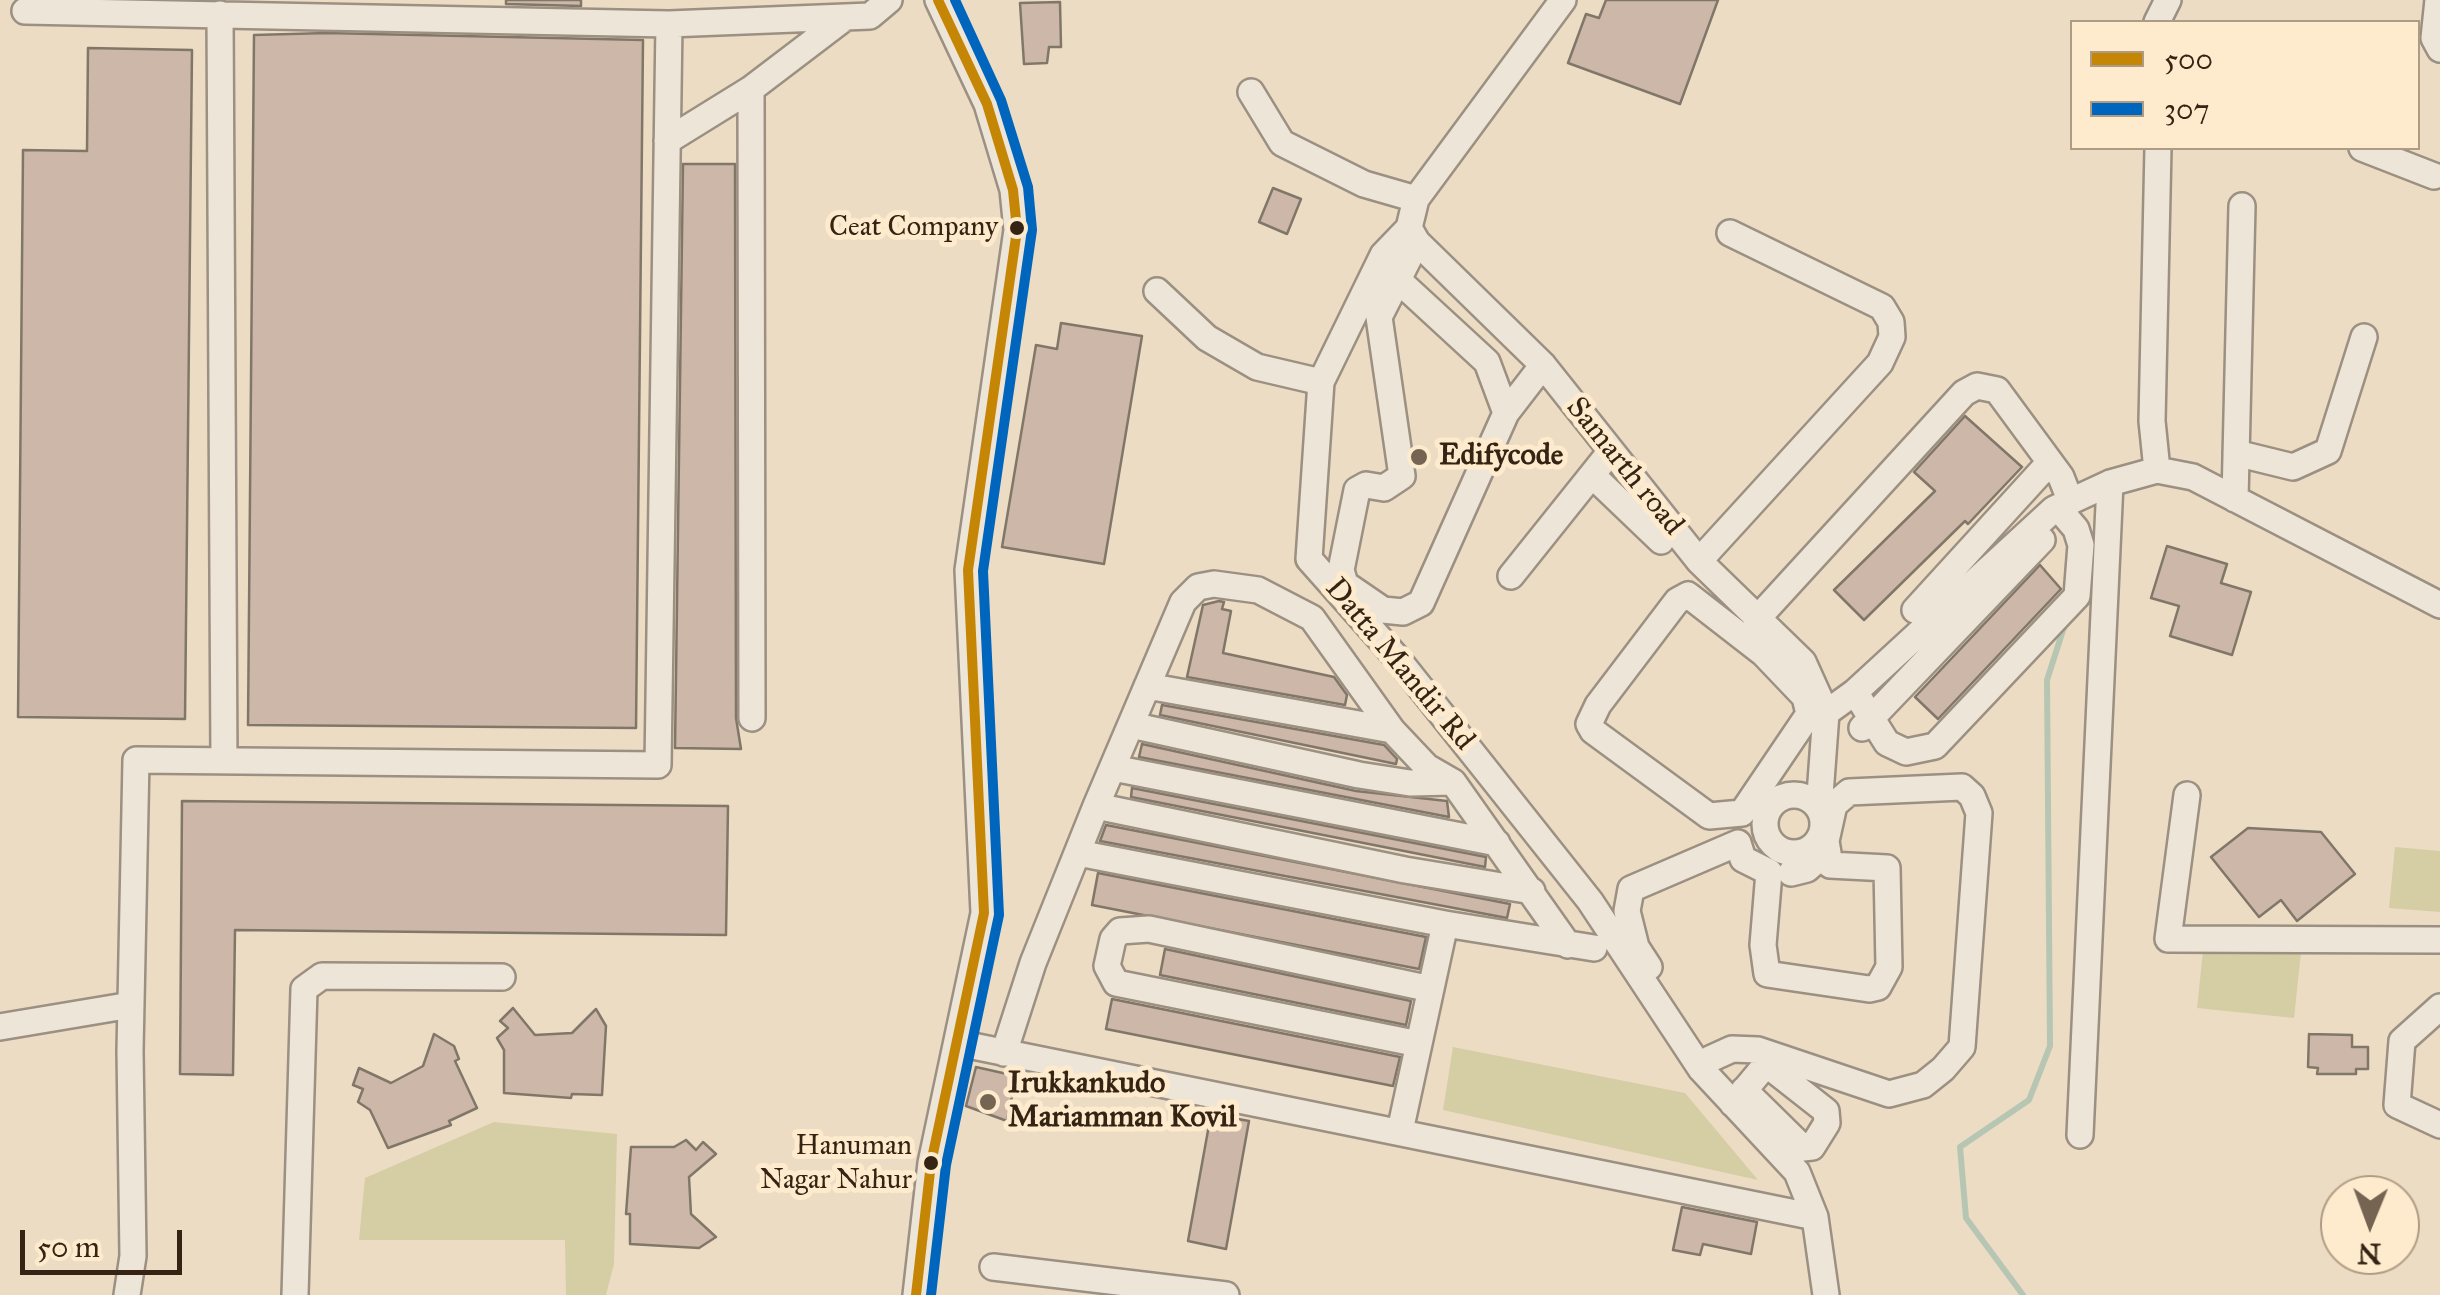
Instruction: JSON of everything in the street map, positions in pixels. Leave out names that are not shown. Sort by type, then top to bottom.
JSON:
[{"type":"street","points":[[25,10],[670,24],[870,16],[889,0]]},
{"type":"street","points":[[916,1295],[931,1163],[958,1043],[966,983],[984,913],[968,570],[1017,230],[1012,190],[986,104],[938,0]]},
{"type":"street","name":"Datta Mandir Rd","points":[[1563,0],[1416,199],[1413,235],[1383,254],[1321,382],[1309,559],[1397,658],[1590,901],[1702,1059],[1739,1097],[1797,1172],[1814,1217],[1826,1295]]},
{"type":"street","points":[[2438,0],[2434,38],[2440,48]]},
{"type":"street","points":[[220,14],[224,760]]},
{"type":"street","points":[[668,141],[751,88],[842,19]]},
{"type":"street","points":[[127,1295],[133,1256],[131,1005],[136,760],[658,764],[670,24]]},
{"type":"street","points":[[751,88],[752,718]]},
{"type":"street","points":[[1251,92],[1282,144],[1364,184],[1416,199]]},
{"type":"street","points":[[2157,470],[2152,421],[2158,150]]},
{"type":"street","points":[[2367,150],[2434,176]]},
{"type":"street","points":[[2235,499],[2242,206]]},
{"type":"street","points":[[1592,474],[1676,548],[1880,363],[1892,338],[1890,322],[1882,307],[1730,233]]},
{"type":"street","points":[[1413,235],[1379,326],[1402,476],[1384,488],[1366,485],[1357,490],[1341,570],[1345,584],[1383,610],[1403,612],[1420,604],[1506,414],[1543,365]]},
{"type":"street","name":"Samarth road","points":[[1413,235],[1543,365],[1611,451],[1676,548],[1765,637],[1802,662],[1826,714]]},
{"type":"street","points":[[1398,280],[1487,362],[1506,414]]},
{"type":"street","points":[[1157,291],[1207,338],[1257,366],[1321,382]]},
{"type":"street","points":[[2236,453],[2293,466],[2328,451],[2364,337]]},
{"type":"street","points":[[1765,637],[1964,393],[1977,386],[1997,390],[2050,462],[2073,504],[2080,545],[2077,596],[1935,746],[1906,752],[1887,743],[1867,723],[1855,692]]},
{"type":"street","points":[[1511,576],[1611,451]]},
{"type":"street","points":[[1867,723],[1930,624],[2050,462]]},
{"type":"street","points":[[1825,805],[1820,837],[1807,850],[1788,852],[1772,842],[1766,825],[1778,800],[1796,795],[1825,805],[1849,792],[1962,786],[1980,813],[1962,1047],[1923,1084],[1890,1094],[1758,1050],[1732,1049],[1702,1059],[1636,947],[1627,911],[1631,889],[1738,843],[1748,861],[1770,872],[1763,945],[1766,974],[1853,988],[1878,986],[1889,966],[1887,868],[1830,865],[1826,852],[1825,805],[1826,714],[2073,504],[2110,482],[2157,470],[2193,477],[2440,605]]},
{"type":"street","points":[[2080,1135],[2110,482]]},
{"type":"street","points":[[2080,545],[2108,545]]},
{"type":"street","points":[[1004,1053],[1078,853],[1096,806],[1184,602],[1198,587],[1214,584],[1258,590],[1312,618],[1392,730],[1428,767],[1453,782],[1532,891],[1581,947],[1078,853]]},
{"type":"street","points":[[1688,595],[1765,637],[1806,697],[1808,714],[1742,814],[1709,816],[1593,731],[1590,724],[1598,705],[1678,601],[1688,595]]},
{"type":"street","points":[[1147,686],[1392,730]]},
{"type":"street","points":[[1130,726],[1358,775],[1410,783],[1453,782]]},
{"type":"street","points":[[1113,768],[1497,843]]},
{"type":"street","points":[[2188,795],[2168,938],[2440,940]]},
{"type":"street","points":[[1096,806],[1386,866],[1532,891]]},
{"type":"street","points":[[1748,861],[1772,842]]},
{"type":"street","points":[[1791,873],[1806,869],[1826,852]]},
{"type":"street","points":[[1400,1131],[1445,924]]},
{"type":"street","points":[[1419,1044],[1116,983],[1109,976],[1110,952],[1120,931],[1149,929],[1431,989]]},
{"type":"street","points":[[295,1295],[304,990],[322,976],[502,977]]},
{"type":"street","points":[[0,1028],[131,1005]]},
{"type":"street","points":[[2440,1007],[2402,1040],[2396,1105],[2440,1124]]},
{"type":"street","points":[[958,1043],[1814,1217]]},
{"type":"street","points":[[993,1266],[1226,1295]]},
{"type":"shaded area","points":[[2395,847],[2440,851],[2440,912],[2389,908]]},
{"type":"shaded area","points":[[2205,933],[2302,943],[2294,1018],[2197,1008]]},
{"type":"shaded area","points":[[1453,1047],[1685,1093],[1758,1180],[1443,1110]]},
{"type":"shaded area","points":[[494,1122],[617,1134],[614,1264],[606,1295],[566,1295],[565,1240],[359,1240],[365,1178]]},
{"type":"building","points":[[506,0],[581,0],[581,6],[506,4]]},
{"type":"building","points":[[1606,0],[1718,0],[1680,104],[1568,63],[1586,14],[1599,18]]},
{"type":"building","points":[[1060,2],[1061,47],[1049,47],[1047,63],[1024,64],[1020,3]]},
{"type":"building","points":[[254,35],[643,40],[636,728],[248,725]]},
{"type":"building","points":[[88,48],[192,50],[185,719],[18,717],[23,150],[87,151]]},
{"type":"building","points":[[683,164],[735,164],[736,718],[741,749],[675,748]]},
{"type":"building","points":[[1273,188],[1301,199],[1287,234],[1259,222]]},
{"type":"building","points":[[1061,323],[1142,336],[1104,564],[1002,547],[1036,345],[1057,349]]},
{"type":"building","points":[[1965,416],[2022,467],[1968,524],[1965,521],[1864,620],[1834,590],[1935,491],[1914,472]]},
{"type":"building","points":[[2167,546],[2227,564],[2221,583],[2251,592],[2232,655],[2170,636],[2179,606],[2151,598]]},
{"type":"building","points":[[2040,565],[2061,589],[1938,719],[1915,697]]},
{"type":"building","points":[[1224,602],[1222,609],[1231,611],[1223,653],[1334,677],[1347,695],[1345,705],[1187,677],[1203,605]]},
{"type":"building","points":[[1162,705],[1384,745],[1397,759],[1396,764],[1160,715]]},
{"type":"building","points":[[1142,744],[1356,791],[1447,801],[1449,817],[1139,757]]},
{"type":"building","points":[[1132,788],[1486,857],[1485,867],[1131,797]]},
{"type":"building","points":[[182,801],[728,806],[726,935],[235,930],[233,1075],[180,1074]]},
{"type":"building","points":[[1106,825],[1510,904],[1507,918],[1100,841]]},
{"type":"building","points":[[2248,828],[2321,832],[2355,874],[2297,921],[2281,900],[2259,917],[2211,857]]},
{"type":"building","points":[[1098,873],[1426,937],[1419,969],[1092,905]]},
{"type":"building","points":[[1165,949],[1411,1001],[1406,1025],[1160,975]]},
{"type":"building","points":[[1112,999],[1400,1057],[1393,1086],[1106,1029]]},
{"type":"building","points":[[513,1008],[535,1035],[572,1033],[596,1009],[606,1026],[602,1095],[572,1094],[571,1098],[504,1093],[504,1050],[497,1038],[508,1028],[500,1021]]},
{"type":"building","points":[[434,1034],[454,1046],[459,1059],[455,1061],[477,1108],[449,1121],[451,1125],[388,1148],[370,1110],[358,1102],[363,1089],[353,1085],[359,1068],[391,1083],[423,1066]]},
{"type":"building","points":[[2309,1034],[2352,1035],[2352,1047],[2368,1047],[2368,1069],[2356,1069],[2356,1074],[2317,1074],[2318,1068],[2308,1067]]},
{"type":"building","points":[[976,1067],[1016,1076],[1007,1121],[966,1106]]},
{"type":"building","points":[[1211,1114],[1249,1121],[1226,1249],[1188,1241]]},
{"type":"building","points":[[686,1140],[696,1150],[703,1142],[716,1154],[689,1177],[691,1214],[716,1237],[699,1248],[630,1244],[630,1214],[626,1214],[631,1147],[674,1147]]},
{"type":"building","points":[[1682,1207],[1757,1222],[1751,1254],[1703,1244],[1700,1255],[1673,1250]]},
{"type":"waterway","points":[[2023,1295],[1966,1218],[1960,1147],[2029,1100],[2050,1046],[2047,680],[2065,624]]},
{"type":"transit line","name":"500","points":[[916,1295],[931,1163],[984,913],[968,570],[1017,230],[1013,190],[987,104],[938,0]]},
{"type":"transit line","name":"307","points":[[931,1295],[946,1165],[999,915],[983,571],[1032,230],[1028,187],[1001,100],[955,0]]},
{"type":"place","name":"Ceat Company","points":[[1017,228]]},
{"type":"place","name":"Edifycode","points":[[1419,457]]},
{"type":"place","name":"Irukkankudo Mariamman Kovil","points":[[988,1102]]},
{"type":"place","name":"Hanuman Nagar Nahur","points":[[931,1163]]}]
